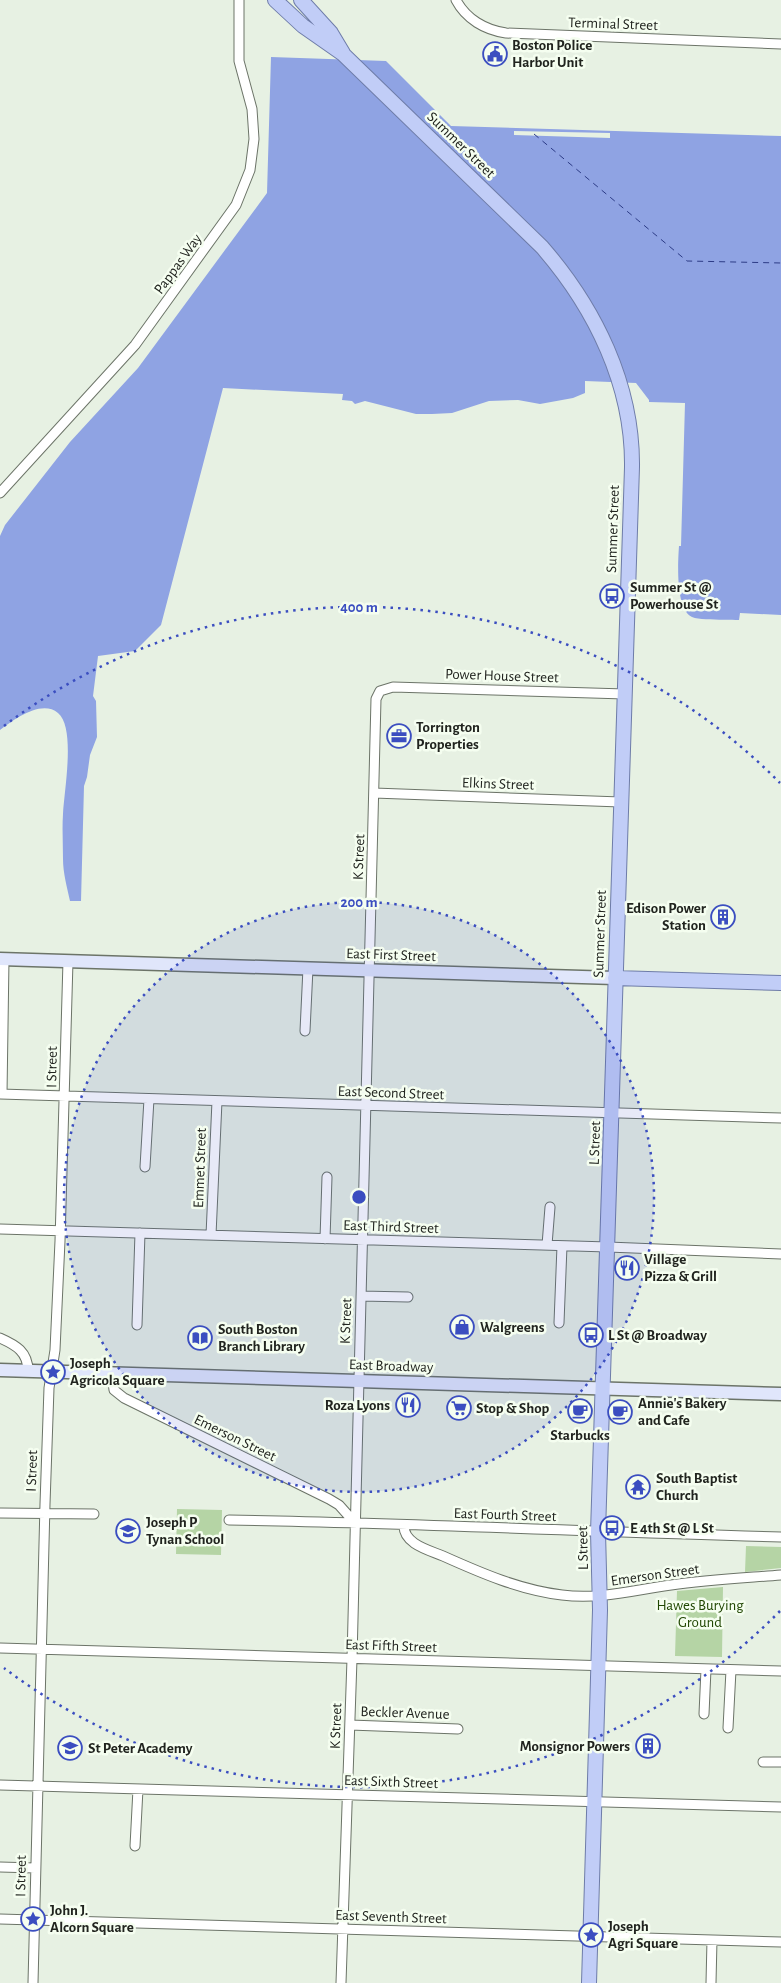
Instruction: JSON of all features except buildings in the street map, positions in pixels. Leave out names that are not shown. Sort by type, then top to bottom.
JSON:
[{"type":"main road","name":"Summer Street","points":[[275,0],[303,26],[343,54],[542,247],[575,288],[596,324],[607,348],[621,388],[632,454],[612,1113]]},
{"type":"main road","name":"Summer Street","points":[[301,0],[331,33],[343,54]]},
{"type":"main road","name":"East First Street","points":[[2,959],[781,983]]},
{"type":"main road","name":"L Street","points":[[589,1983],[600,1596],[598,1532],[612,1113]]},
{"type":"main road","name":"East Broadway","points":[[0,1370],[781,1394]]},
{"type":"street","name":"Pappas Way","points":[[0,493],[135,345],[226,221],[239,200],[252,161],[254,130],[250,100],[239,61],[238,0]]},
{"type":"street","name":"Terminal Street","points":[[456,0],[470,18],[487,28],[506,33],[781,44]]},
{"type":"street","name":"Power House Street","points":[[380,691],[393,687],[625,694]]},
{"type":"street","name":"K Street","points":[[341,1983],[352,1659],[376,699],[380,691]]},
{"type":"street","name":"Elkins Street","points":[[374,793],[621,802]]},
{"type":"street","points":[[1,1094],[2,959]]},
{"type":"street","name":"I Street","points":[[33,1983],[49,1393],[55,1347],[61,1231],[68,961]]},
{"type":"street","points":[[305,1031],[308,968]]},
{"type":"street","name":"East Second Street","points":[[1,1094],[781,1118]]},
{"type":"street","points":[[145,1167],[149,1099]]},
{"type":"street","name":"Emmet Street","points":[[211,1235],[217,1101]]},
{"type":"street","points":[[325,1239],[328,1177]]},
{"type":"street","points":[[547,1245],[550,1207]]},
{"type":"street","name":"East Third Street","points":[[0,1229],[547,1245],[781,1254]]},
{"type":"street","points":[[137,1325],[140,1233]]},
{"type":"street","points":[[559,1323],[562,1246]]},
{"type":"street","points":[[361,1296],[408,1297]]},
{"type":"street","points":[[0,1338],[23,1352],[27,1361],[28,1371]]},
{"type":"street","name":"Emerson Street","points":[[112,1374],[114,1390],[124,1398],[329,1499],[339,1505],[355,1523]]},
{"type":"street","points":[[0,1513],[94,1514]]},
{"type":"street","name":"East Fourth Street","points":[[229,1520],[781,1538]]},
{"type":"street","name":"Emerson Street","points":[[404,1526],[405,1534],[414,1543],[496,1579],[554,1594],[579,1597],[600,1596],[673,1584],[781,1575]]},
{"type":"street","name":"East Fifth Street","points":[[0,1648],[781,1671]]},
{"type":"street","points":[[704,1714],[706,1669]]},
{"type":"street","points":[[728,1728],[731,1670]]},
{"type":"street","name":"Beckler Avenue","points":[[350,1725],[458,1729]]},
{"type":"street","points":[[763,1762],[781,1762]]},
{"type":"street","name":"East Sixth Street","points":[[0,1785],[781,1808]]},
{"type":"street","points":[[136,1846],[138,1789]]},
{"type":"street","points":[[0,1867],[35,1868]]},
{"type":"street","name":"East Seventh Street","points":[[0,1919],[781,1942]]},
{"type":"street","points":[[711,1983],[712,1940]]},
{"type":"green space","points":[[177,1509],[222,1510],[221,1555],[176,1554]]},
{"type":"green space","points":[[746,1546],[781,1547],[781,1568],[745,1572]]},
{"type":"green space","name":"Hawes Burying Ground","points":[[723,1587],[722,1657],[675,1656],[677,1591]]},
{"type":"water","points":[[271,57],[386,61],[451,126],[781,136],[781,615],[740,613],[739,620],[715,620],[692,617],[687,613],[680,595],[678,573],[679,546],[681,546],[685,403],[649,402],[636,383],[585,381],[585,393],[573,398],[540,404],[518,400],[489,401],[452,413],[432,414],[416,414],[365,401],[355,404],[352,401],[342,400],[343,394],[223,388],[161,625],[135,651],[98,656],[93,696],[96,701],[97,737],[90,755],[84,786],[81,901],[70,901],[63,864],[63,820],[68,745],[67,732],[63,721],[58,713],[51,709],[36,709],[20,716],[0,730],[0,536],[5,525],[70,442],[138,368],[267,193]]},
{"type":"pier","points":[[514,131],[610,133],[610,138],[514,135]]},
{"type":"ferry route","points":[[534,134],[687,261],[781,263]]},
{"type":"place","name":"Boston Police Harbor Unit","points":[[495,54]]},
{"type":"place","name":"Summer St @ Powerhouse St","points":[[612,596]]},
{"type":"place","name":"Torrington Properties","points":[[399,736]]},
{"type":"place","name":"Edison Power Station","points":[[723,917]]},
{"type":"place","name":"Village Pizza & Grill","points":[[627,1268]]},
{"type":"place","name":"Walgreens","points":[[462,1327]]},
{"type":"place","name":"L St @ Broadway","points":[[591,1335]]},
{"type":"place","name":"South Boston Branch Library","points":[[200,1338]]},
{"type":"place","name":"Joseph Agricola Square","points":[[53,1372]]},
{"type":"place","name":"Roza Lyons","points":[[408,1405]]},
{"type":"place","name":"Stop & Shop","points":[[459,1408]]},
{"type":"place","name":"Starbucks","points":[[580,1411]]},
{"type":"place","name":"Annie's Bakery and Cafe","points":[[620,1412]]},
{"type":"place","name":"South Baptist Church","points":[[638,1487]]},
{"type":"place","name":"E 4th St @ L St","points":[[612,1528]]},
{"type":"place","name":"Joseph P Tynan School","points":[[128,1531]]},
{"type":"place","name":"Monsignor Powers","points":[[648,1746]]},
{"type":"place","name":"St Peter Academy","points":[[70,1748]]},
{"type":"place","name":"John J. Alcorn Square","points":[[33,1919]]},
{"type":"place","name":"Joseph Agri Square","points":[[591,1935]]}]
